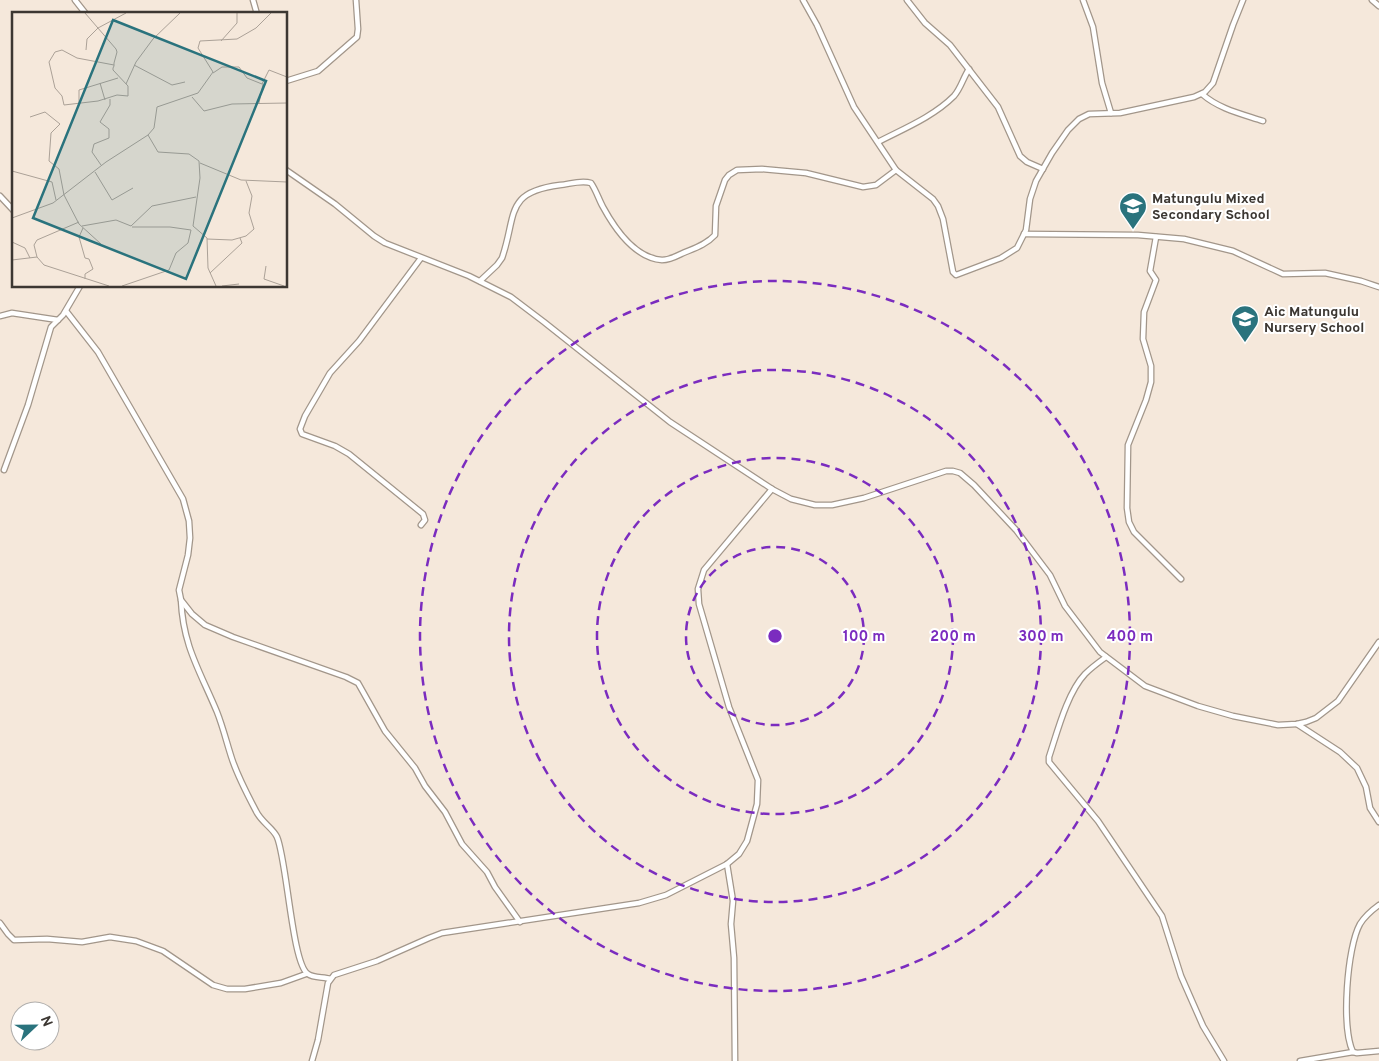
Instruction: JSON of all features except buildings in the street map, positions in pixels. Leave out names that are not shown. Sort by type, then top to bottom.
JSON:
[{"type":"street","points":[[75,0],[84,12]]},
{"type":"street","points":[[288,80],[318,71],[357,37],[356,0]]},
{"type":"street","points":[[803,0],[817,25],[854,107],[896,170],[933,199],[938,206],[944,220],[953,272],[956,275],[1012,253],[1017,248],[1024,234],[1032,191],[1068,130],[1079,119],[1089,114],[1111,113],[1178,100],[1202,94],[1211,88],[1243,0]]},
{"type":"street","points":[[907,0],[925,23],[950,45],[998,107],[1020,156],[1043,170]]},
{"type":"street","points":[[1083,0],[1093,27],[1102,83],[1111,113]]},
{"type":"street","points":[[1372,0],[1379,6]]},
{"type":"street","points":[[878,142],[930,115],[944,104],[959,89],[969,69]]},
{"type":"street","points":[[1202,94],[1224,108],[1263,121]]},
{"type":"street","points":[[480,281],[502,258],[518,202],[528,192],[537,189],[581,182],[590,184],[602,206],[625,239],[639,251],[662,260],[670,259],[695,248],[715,236],[716,206],[725,180],[737,170],[762,169],[806,173],[864,187],[876,185],[896,170]]},
{"type":"street","points":[[288,171],[335,204],[385,243],[480,281],[511,298],[670,422],[772,489],[802,502],[815,505],[832,505],[864,498],[946,471],[960,473],[974,484],[1016,530],[1050,575],[1065,606],[1106,657],[1145,686],[1198,706],[1233,716],[1278,725],[1297,724],[1316,718],[1338,701],[1379,642]]},
{"type":"street","points":[[0,196],[12,209]]},
{"type":"street","points":[[1024,234],[1184,239],[1226,249],[1283,274],[1325,273],[1379,287]]},
{"type":"street","points":[[1156,237],[1150,271],[1155,276],[1155,282],[1143,319],[1143,339],[1151,366],[1151,382],[1128,445],[1127,508],[1129,522],[1134,532],[1181,579]]},
{"type":"street","points":[[421,258],[359,340],[330,373],[305,416],[300,430],[302,434],[335,446],[349,454],[423,514],[425,520],[422,525]]},
{"type":"street","points":[[4,470],[28,405],[49,333],[53,324],[66,310],[68,303],[79,288]]},
{"type":"street","points":[[66,310],[98,352],[183,499],[189,521],[190,538],[188,555],[179,585],[185,637],[194,663],[217,713],[240,779],[258,815],[278,839],[297,948],[306,974]]},
{"type":"street","points":[[0,316],[12,313],[58,320]]},
{"type":"street","points":[[0,923],[14,940],[39,938],[82,942],[110,937],[136,941],[163,951],[213,985],[227,989],[245,989],[281,983],[306,974],[330,978],[442,934],[639,903],[666,895],[727,864],[739,854],[747,841],[757,804],[758,780],[729,707],[699,604],[698,589],[704,570],[772,489]]},
{"type":"street","points":[[181,600],[195,618],[205,625],[233,637],[346,676],[358,683],[385,731],[415,768],[425,786],[445,812],[462,844],[487,872],[495,887],[520,922]]},
{"type":"street","points":[[1106,657],[1084,675],[1074,691],[1060,722],[1049,762],[1098,820],[1162,916],[1181,976],[1203,1026],[1224,1061]]},
{"type":"street","points":[[1297,724],[1340,752],[1357,768],[1366,787],[1370,808],[1379,822]]},
{"type":"street","points":[[727,864],[733,901],[731,924],[734,958],[735,1061]]},
{"type":"street","points":[[1354,1052],[1350,1038],[1346,993],[1349,963],[1354,940],[1360,925],[1366,916],[1379,905]]},
{"type":"street","points":[[312,1061],[330,978]]},
{"type":"street","points":[[1300,1061],[1354,1052],[1379,1051]]},
{"type":"place","name":"Matungulu Mixed Secondary School","points":[[1133,230]]},
{"type":"place","name":"Aic Matungulu Nursery School","points":[[1245,343]]}]
